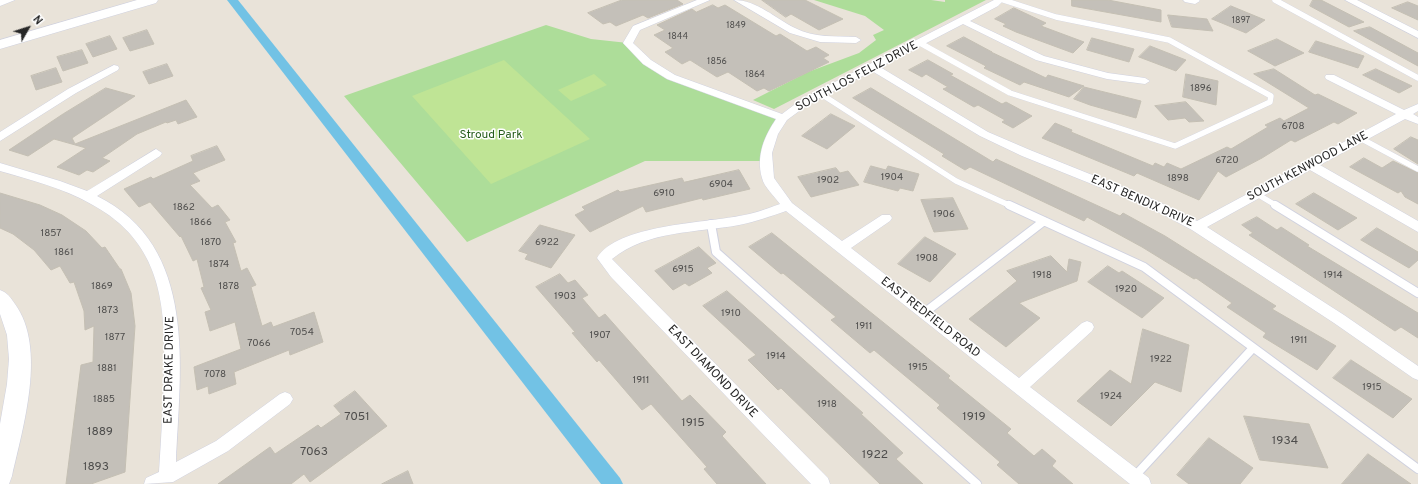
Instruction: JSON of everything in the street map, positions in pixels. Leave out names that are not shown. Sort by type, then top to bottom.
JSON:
[{"type":"street","points":[[0,3],[10,0]]},
{"type":"street","points":[[0,45],[151,0]]},
{"type":"street","points":[[705,0],[636,28],[628,43],[647,62],[671,77],[783,118]]},
{"type":"street","points":[[739,0],[793,31],[820,38],[856,40]]},
{"type":"street","name":"SOUTH LOS FELIZ DRIVE","points":[[788,206],[768,179],[766,154],[772,134],[783,118],[806,101],[995,4],[999,0]]},
{"type":"street","points":[[1354,2],[1372,0]]},
{"type":"street","points":[[1354,2],[1418,35]]},
{"type":"street","points":[[963,20],[1040,58],[1107,76],[1145,81]]},
{"type":"street","name":"EAST BENDIX DRIVE","points":[[873,67],[984,134],[1026,153],[1146,201],[1197,227],[1339,319],[1418,374]]},
{"type":"street","points":[[0,137],[72,91],[114,68]]},
{"type":"street","points":[[1330,77],[1418,121]]},
{"type":"street","name":"SOUTH KENWOOD LANE","points":[[1197,227],[1418,107]]},
{"type":"street","points":[[87,197],[156,153]]},
{"type":"street","points":[[1310,165],[1418,227]]},
{"type":"street","name":"EAST DRAKE DRIVE","points":[[0,167],[64,187],[107,207],[129,225],[151,248],[163,276],[170,303],[172,336],[167,477]]},
{"type":"street","points":[[711,224],[739,221],[788,206]]},
{"type":"street","name":"EAST REDFIELD ROAD","points":[[788,206],[1139,481]]},
{"type":"street","points":[[841,248],[886,218]]},
{"type":"street","name":"EAST DIAMOND DRIVE","points":[[711,224],[687,227],[639,238],[614,248],[604,258],[616,273],[822,484]]},
{"type":"street","points":[[0,298],[8,306],[18,337],[21,375],[0,476]]},
{"type":"street","points":[[1018,387],[1088,327]]},
{"type":"street","points":[[152,484],[222,446],[285,399]]},
{"type":"lane","points":[[920,43],[1010,92],[1176,146],[1270,102],[1270,96],[1169,40],[1056,17],[1003,0]]},
{"type":"lane","points":[[1275,0],[1418,78]]},
{"type":"lane","points":[[821,94],[956,181],[1144,267],[1418,469]]},
{"type":"lane","points":[[1360,138],[1418,170]]},
{"type":"lane","points":[[1257,194],[1418,293]]},
{"type":"lane","points":[[924,312],[1044,221]]},
{"type":"lane","points":[[711,224],[716,252],[977,484]]},
{"type":"lane","points":[[1139,481],[1253,348]]},
{"type":"green space","points":[[814,0],[931,0],[945,2],[945,0],[986,0],[774,109],[753,100],[808,72],[859,53],[876,40],[873,35],[884,30],[865,16]]},
{"type":"green space","name":"Stroud Park","points":[[546,25],[591,39],[628,43],[671,77],[783,118],[766,161],[645,161],[467,242],[344,96]]},
{"type":"green space","points":[[504,60],[590,139],[491,184],[412,96]]},
{"type":"green space","points":[[594,74],[607,85],[571,101],[558,90]]},
{"type":"building","points":[[622,0],[677,0],[683,4],[648,18],[643,15],[616,26],[610,22],[603,24],[588,13]]},
{"type":"building","points":[[762,0],[805,0],[843,19],[819,30],[791,14],[786,17]]},
{"type":"building","points":[[1072,0],[1108,0],[1161,10],[1161,22],[1072,6]]},
{"type":"building","points":[[1313,0],[1321,0],[1364,22],[1349,27],[1310,6]]},
{"type":"building","points":[[1408,2],[1418,6],[1418,20],[1392,8]]},
{"type":"building","points":[[713,5],[718,8],[725,5],[776,36],[780,34],[807,51],[816,47],[829,55],[823,58],[829,62],[769,91],[764,88],[757,91],[728,72],[717,77],[690,60],[682,64],[665,52],[673,48],[654,35],[665,30],[657,25],[692,9],[696,12]]},
{"type":"building","points":[[1231,6],[1265,20],[1246,33],[1212,19]]},
{"type":"building","points":[[1014,8],[1046,23],[1041,26],[1084,42],[1073,53],[1016,32],[1003,26],[1006,24],[995,19]]},
{"type":"building","points":[[1168,15],[1207,19],[1213,31],[1172,27]]},
{"type":"building","points":[[1370,27],[1418,53],[1418,66],[1354,31]]},
{"type":"building","points":[[147,30],[154,44],[130,51],[123,38]]},
{"type":"building","points":[[110,36],[117,49],[93,57],[86,44]]},
{"type":"building","points":[[964,37],[991,52],[1046,78],[1048,75],[1084,86],[1069,97],[1024,82],[1020,85],[984,68],[986,66],[947,46]]},
{"type":"building","points":[[1092,38],[1134,49],[1129,62],[1087,50]]},
{"type":"building","points":[[1277,39],[1304,53],[1275,66],[1248,51]]},
{"type":"building","points":[[1316,41],[1364,56],[1358,68],[1309,52]]},
{"type":"building","points":[[1150,46],[1186,60],[1176,71],[1139,57]]},
{"type":"building","points":[[82,50],[88,63],[63,71],[57,57]]},
{"type":"building","points":[[928,60],[953,74],[950,75],[1002,104],[1006,102],[1032,116],[1013,128],[1002,122],[1005,120],[978,105],[974,107],[943,89],[948,87],[926,74],[922,77],[909,70]]},
{"type":"building","points":[[167,64],[173,76],[149,84],[143,72]]},
{"type":"building","points":[[56,68],[62,82],[36,90],[31,76]]},
{"type":"building","points":[[1274,69],[1315,95],[1318,94],[1357,113],[1338,124],[1334,122],[1295,142],[1291,140],[1262,158],[1226,177],[1218,171],[1199,200],[1137,173],[1134,176],[1042,138],[1055,123],[1072,130],[1071,132],[1153,166],[1155,163],[1164,167],[1167,163],[1181,169],[1227,147],[1231,149],[1268,127],[1265,125],[1280,118],[1284,121],[1309,108],[1254,74]]},
{"type":"building","points":[[1376,69],[1412,86],[1399,93],[1363,75]]},
{"type":"building","points":[[1186,74],[1218,81],[1216,105],[1183,97]]},
{"type":"building","points":[[1084,87],[1141,101],[1136,118],[1074,99]]},
{"type":"building","points":[[106,88],[135,96],[72,138],[75,144],[186,100],[197,117],[178,124],[176,120],[166,122],[137,134],[102,158],[110,161],[93,172],[87,170],[79,175],[57,167],[86,148],[54,139],[28,156],[9,150],[63,114]]},
{"type":"building","points":[[871,88],[993,162],[996,159],[1120,216],[1123,213],[1165,236],[1276,306],[1272,309],[1336,346],[1317,370],[1263,337],[1266,333],[1227,307],[1232,303],[1196,278],[1194,279],[1142,247],[1087,217],[1084,221],[970,167],[965,170],[942,156],[944,154],[853,98]]},
{"type":"building","points":[[1186,102],[1204,121],[1189,122],[1185,118],[1168,120],[1155,106]]},
{"type":"building","points":[[831,114],[855,126],[827,149],[802,136]]},
{"type":"building","points":[[1411,137],[1418,140],[1418,164],[1394,149]]},
{"type":"building","points":[[217,146],[225,160],[193,173],[200,181],[190,185],[212,208],[218,205],[230,220],[225,222],[236,242],[233,243],[241,271],[247,268],[256,285],[251,287],[262,326],[271,322],[273,327],[314,312],[323,342],[290,355],[289,350],[234,372],[236,384],[209,394],[208,386],[197,390],[194,367],[241,349],[235,322],[210,331],[205,312],[211,310],[201,288],[204,287],[197,259],[193,261],[181,236],[180,237],[150,202],[139,207],[124,189],[151,177],[153,179],[193,161],[191,156]]},
{"type":"building","points":[[1364,158],[1382,168],[1393,161],[1418,173],[1418,204],[1405,197],[1401,191],[1398,193],[1350,167]]},
{"type":"building","points":[[871,166],[886,170],[888,166],[919,174],[913,191],[900,188],[898,191],[864,182]]},
{"type":"building","points":[[836,168],[840,173],[848,171],[859,185],[811,197],[798,177]]},
{"type":"building","points":[[739,170],[750,189],[703,200],[702,198],[646,212],[643,206],[590,232],[575,215],[585,210],[582,207],[618,190],[620,192],[682,178],[684,182]]},
{"type":"building","points":[[0,193],[40,205],[62,215],[86,231],[102,248],[105,247],[121,269],[131,293],[135,326],[125,472],[91,484],[66,484],[81,365],[93,362],[94,326],[85,330],[84,311],[74,282],[70,283],[60,266],[51,270],[34,250],[13,234],[0,228]]},
{"type":"building","points":[[1314,193],[1357,218],[1338,230],[1296,204]]},
{"type":"building","points":[[953,198],[968,229],[934,232],[921,200]]},
{"type":"building","points":[[1257,217],[1277,230],[1281,227],[1309,245],[1307,246],[1418,313],[1418,338],[1401,327],[1395,331],[1249,235],[1253,233],[1242,225]]},
{"type":"building","points":[[540,225],[575,235],[551,268],[525,259],[528,254],[519,251]]},
{"type":"building","points":[[1377,228],[1418,252],[1418,260],[1409,268],[1361,240]]},
{"type":"building","points":[[772,233],[950,376],[948,378],[1011,429],[1007,433],[1034,456],[1042,449],[1056,461],[1052,466],[1073,484],[1019,484],[997,465],[1000,462],[937,408],[940,405],[874,350],[870,353],[831,320],[836,317],[749,247]]},
{"type":"building","points":[[925,237],[956,254],[930,282],[898,264]]},
{"type":"building","points":[[699,247],[716,263],[707,268],[712,273],[689,286],[685,283],[673,290],[655,271]]},
{"type":"building","points":[[1051,256],[1067,272],[1069,259],[1081,262],[1077,281],[1019,303],[1040,318],[1006,347],[969,319],[1017,281],[1007,271]]},
{"type":"building","points":[[1108,266],[1119,273],[1122,271],[1164,298],[1142,318],[1088,282]]},
{"type":"building","points":[[560,274],[568,283],[575,280],[588,295],[582,298],[599,318],[605,314],[682,401],[690,395],[726,432],[722,436],[766,484],[717,484],[704,469],[707,467],[651,404],[642,410],[599,360],[597,362],[572,333],[575,332],[536,287]]},
{"type":"building","points":[[727,291],[863,413],[861,414],[903,453],[896,459],[923,484],[880,484],[781,388],[778,390],[748,360],[756,355],[703,306]]},
{"type":"building","points":[[1143,329],[1189,345],[1181,392],[1155,382],[1111,426],[1077,401],[1110,370],[1131,384]]},
{"type":"building","points":[[1351,360],[1412,399],[1393,418],[1333,378]]},
{"type":"building","points":[[355,391],[387,426],[310,482],[304,474],[291,484],[218,484],[270,447],[275,454],[318,425],[321,428],[341,414],[334,406]]},
{"type":"building","points":[[1244,416],[1309,424],[1328,468],[1260,460]]},
{"type":"building","points":[[1209,438],[1253,468],[1240,484],[1189,484],[1177,475]]},
{"type":"building","points":[[1368,454],[1411,484],[1342,484]]},
{"type":"building","points":[[408,471],[413,484],[382,484]]},
{"type":"waterway","points":[[232,0],[613,484]]}]
